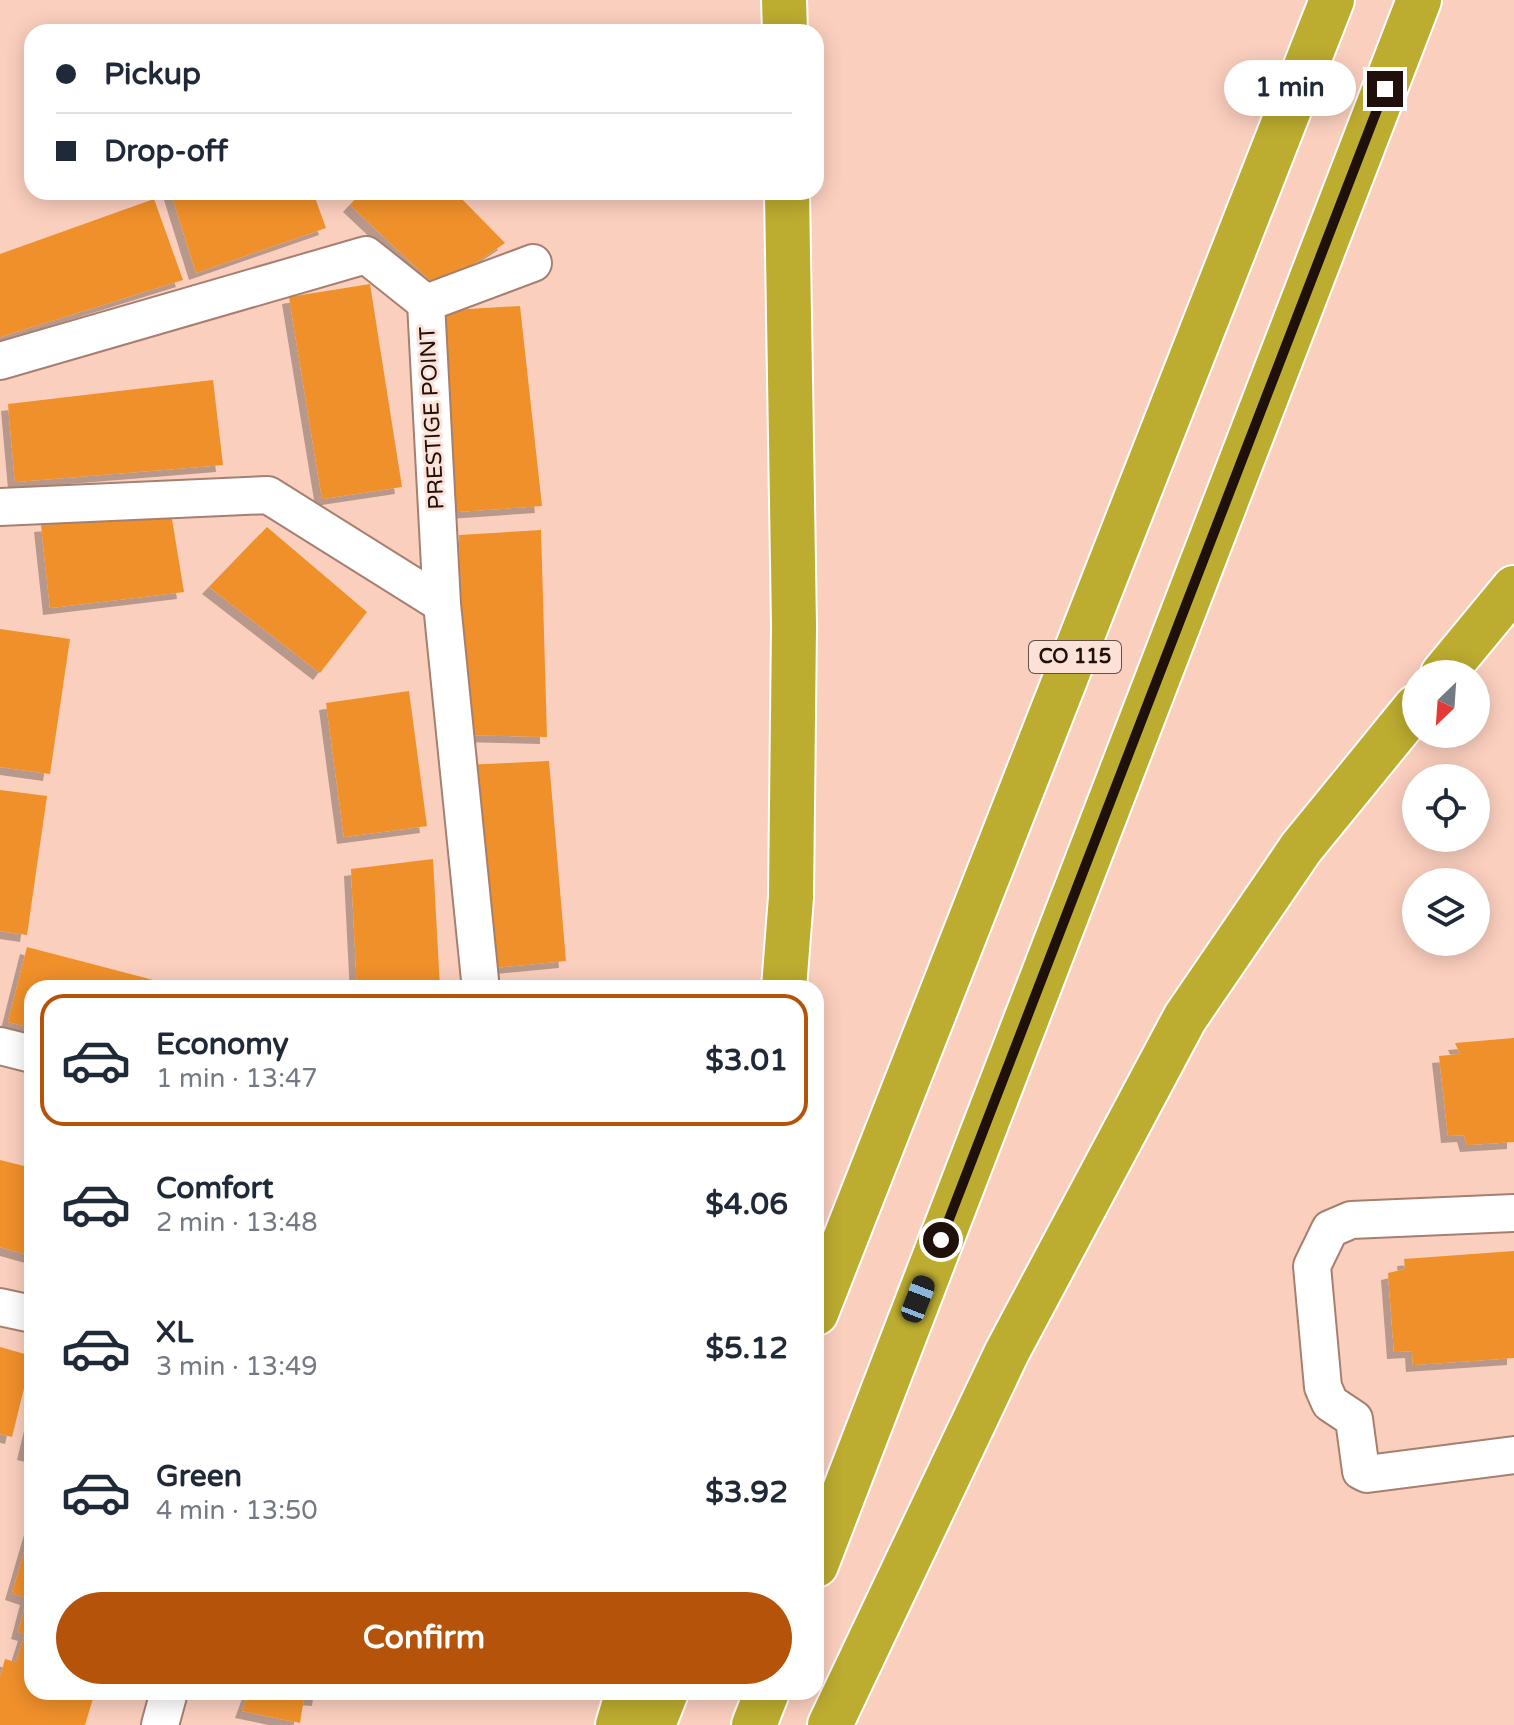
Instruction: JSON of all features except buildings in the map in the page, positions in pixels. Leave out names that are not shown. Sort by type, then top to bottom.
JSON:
[{"type":"highway","points":[[784,0],[785,24]]},
{"type":"highway","name":"CO 115","points":[[824,1293],[1332,0]]},
{"type":"highway","points":[[824,1544],[1419,0]]},
{"type":"highway","points":[[785,980],[791,897],[794,626],[787,200]]},
{"type":"highway","points":[[1455,660],[1514,588]]},
{"type":"highway","points":[[830,1725],[1007,1352],[1185,1018],[1301,848],[1402,724]]},
{"type":"highway","points":[[618,1725],[626,1700]]},
{"type":"highway","points":[[653,1725],[663,1700]]},
{"type":"highway","points":[[754,1725],[764,1700]]},
{"type":"street","name":"PRESTIGE POINT","points":[[0,361],[366,255],[426,303],[442,604],[480,980]]},
{"type":"street","points":[[426,303],[533,263]]},
{"type":"street","points":[[0,507],[268,495],[442,604]]},
{"type":"street","points":[[0,1046],[24,1052]]},
{"type":"street","points":[[1514,1213],[1351,1220],[1330,1229],[1312,1266],[1323,1387],[1330,1403],[1354,1419],[1361,1471],[1367,1474],[1514,1455]]},
{"type":"street","points":[[0,1307],[24,1312]]},
{"type":"street","points":[[160,1725],[167,1700]]},
{"type":"route","points":[[941,1240],[1385,89]]}]
